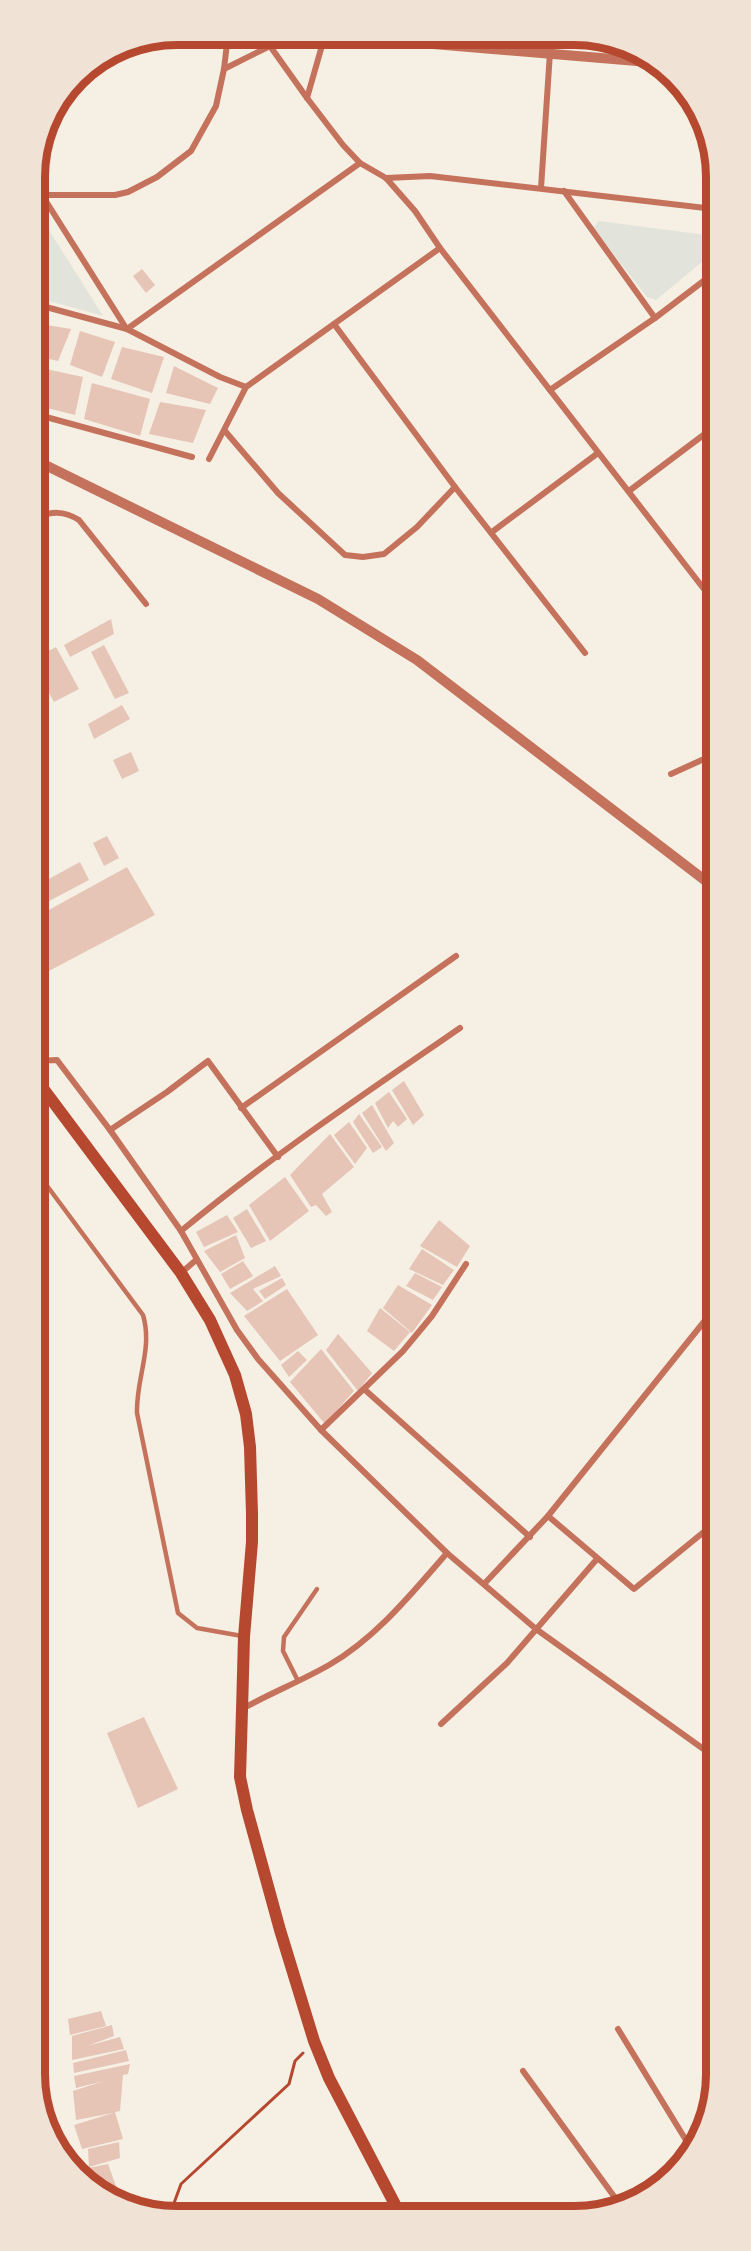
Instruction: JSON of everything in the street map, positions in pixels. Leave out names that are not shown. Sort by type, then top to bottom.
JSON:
[{"type":"main road","points":[[45,1091],[181,1273],[210,1320],[235,1375],[246,1414],[250,1447],[252,1542],[244,1637],[240,1777],[279,1930],[314,2041],[329,2078],[396,2206]]},
{"type":"street","points":[[45,195],[115,195],[128,192],[157,177],[191,151],[216,106],[227,45]]},
{"type":"street","points":[[307,98],[322,45]]},
{"type":"street","points":[[438,45],[636,61]]},
{"type":"street","points":[[541,188],[551,45]]},
{"type":"street","points":[[224,69],[270,46],[307,98],[360,163],[386,178],[415,211],[440,248],[706,591]]},
{"type":"street","points":[[127,329],[360,163]]},
{"type":"street","points":[[386,178],[430,176],[706,208]]},
{"type":"street","points":[[564,191],[654,318]]},
{"type":"street","points":[[45,206],[127,329]]},
{"type":"street","points":[[209,459],[246,387],[440,248]]},
{"type":"street","points":[[550,390],[706,279]]},
{"type":"street","points":[[45,307],[127,329],[220,377],[246,387]]},
{"type":"street","points":[[334,324],[455,487],[585,653]]},
{"type":"street","points":[[45,417],[192,457]]},
{"type":"street","points":[[225,431],[278,493],[345,555],[363,557],[384,554],[417,527],[455,487]]},
{"type":"street","points":[[628,491],[706,433]]},
{"type":"street","points":[[492,532],[598,453]]},
{"type":"street","points":[[45,465],[318,599],[417,660],[706,881]]},
{"type":"street","points":[[45,514],[54,512],[69,514],[79,520],[146,604]]},
{"type":"street","points":[[671,774],[706,758]]},
{"type":"street","points":[[242,1108],[456,956]]},
{"type":"street","points":[[181,1231],[341,1110],[460,1028]]},
{"type":"street","points":[[45,1061],[57,1060],[110,1130],[181,1231],[237,1330],[321,1430],[447,1553],[536,1629],[706,1751]]},
{"type":"street","points":[[110,1130],[208,1061],[278,1157]]},
{"type":"street","points":[[181,1273],[196,1260]]},
{"type":"street","points":[[321,1430],[404,1351],[432,1316],[466,1264]]},
{"type":"street","points":[[484,1584],[548,1516],[706,1319]]},
{"type":"street","points":[[364,1389],[530,1537]]},
{"type":"street","points":[[548,1516],[634,1589],[706,1530]]},
{"type":"street","points":[[242,1710],[330,1664],[372,1632],[399,1608],[447,1553]]},
{"type":"street","points":[[441,1724],[507,1663],[597,1559]]},
{"type":"street","points":[[618,2029],[687,2142]]},
{"type":"street","points":[[523,2071],[616,2199]]},
{"type":"lane","points":[[45,1184],[143,1314],[148,1331],[147,1346],[136,1394],[137,1413],[178,1613],[197,1628],[244,1637]]},
{"type":"lane","points":[[298,1681],[283,1651],[284,1637],[317,1590]]},
{"type":"path","points":[[173,2206],[181,2184],[289,2084],[295,2061],[314,2041]]},
{"type":"shaded area","points":[[599,221],[706,235],[706,259],[656,300],[647,297],[593,228]]},
{"type":"shaded area","points":[[45,224],[103,316],[45,300]]},
{"type":"building","points":[[142,269],[155,285],[146,293],[133,276]]},
{"type":"building","points":[[45,325],[71,329],[58,361],[45,358]]},
{"type":"building","points":[[80,331],[115,342],[102,377],[70,365]]},
{"type":"building","points":[[122,347],[164,357],[152,393],[111,379]]},
{"type":"building","points":[[174,366],[218,388],[210,404],[166,393]]},
{"type":"building","points":[[46,369],[83,377],[75,415],[45,408]]},
{"type":"building","points":[[92,383],[150,399],[140,436],[84,419]]},
{"type":"building","points":[[160,402],[206,410],[193,443],[149,434]]},
{"type":"building","points":[[111,619],[114,634],[70,657],[64,645]]},
{"type":"building","points":[[104,645],[129,693],[115,699],[91,652]]},
{"type":"building","points":[[56,647],[79,689],[54,702],[45,686],[45,653]]},
{"type":"building","points":[[122,705],[130,719],[94,739],[88,724]]},
{"type":"building","points":[[131,752],[139,771],[122,779],[113,760]]},
{"type":"building","points":[[107,836],[119,858],[104,866],[93,843]]},
{"type":"building","points":[[80,862],[89,880],[45,903],[45,881]]},
{"type":"building","points":[[127,867],[155,915],[47,972],[45,968],[45,912]]},
{"type":"building","points":[[404,1081],[424,1115],[413,1125],[392,1090]]},
{"type":"building","points":[[389,1092],[407,1119],[398,1127],[393,1121],[388,1128],[375,1103]]},
{"type":"building","points":[[372,1105],[394,1143],[386,1151],[362,1113]]},
{"type":"building","points":[[359,1114],[382,1147],[373,1153],[353,1122]]},
{"type":"building","points":[[349,1122],[367,1148],[355,1164],[334,1135]]},
{"type":"building","points":[[330,1134],[354,1167],[322,1194],[332,1212],[326,1216],[316,1205],[311,1207],[290,1175]]},
{"type":"building","points":[[285,1177],[309,1211],[270,1241],[249,1205]]},
{"type":"building","points":[[247,1209],[266,1241],[251,1248],[233,1218]]},
{"type":"building","points":[[227,1215],[238,1232],[204,1247],[196,1232]]},
{"type":"building","points":[[439,1220],[470,1246],[457,1267],[420,1246]]},
{"type":"building","points":[[236,1235],[245,1258],[220,1272],[204,1251]]},
{"type":"building","points":[[422,1249],[454,1270],[443,1285],[409,1269]]},
{"type":"building","points":[[243,1261],[253,1276],[230,1289],[221,1274]]},
{"type":"building","points":[[275,1266],[281,1276],[253,1289],[263,1301],[247,1311],[230,1293]]},
{"type":"building","points":[[415,1273],[442,1287],[433,1300],[406,1286]]},
{"type":"building","points":[[282,1278],[286,1285],[265,1299],[259,1291]]},
{"type":"building","points":[[398,1285],[432,1305],[412,1333],[383,1308]]},
{"type":"building","points":[[287,1289],[318,1335],[280,1361],[244,1316]]},
{"type":"building","points":[[380,1308],[410,1332],[394,1351],[367,1331]]},
{"type":"building","points":[[338,1334],[372,1373],[358,1391],[326,1350]]},
{"type":"building","points":[[321,1349],[354,1391],[325,1424],[290,1382]]},
{"type":"building","points":[[298,1351],[307,1360],[289,1377],[281,1365]]},
{"type":"building","points":[[144,1717],[178,1789],[138,1808],[107,1733]]},
{"type":"building","points":[[101,2011],[106,2026],[70,2035],[68,2019]]},
{"type":"building","points":[[112,2025],[114,2036],[87,2046],[120,2037],[124,2049],[72,2060],[72,2036]]},
{"type":"building","points":[[126,2050],[129,2061],[74,2073],[73,2063]]},
{"type":"building","points":[[130,2064],[128,2074],[123,2075],[120,2111],[115,2112],[123,2139],[82,2149],[74,2125],[113,2113],[76,2120],[73,2091],[104,2081],[76,2088],[74,2076]]},
{"type":"building","points":[[119,2142],[120,2158],[89,2167],[88,2149]]},
{"type":"building","points":[[108,2164],[117,2189],[104,2184],[102,2182],[105,2181],[101,2182],[86,2169]]}]
